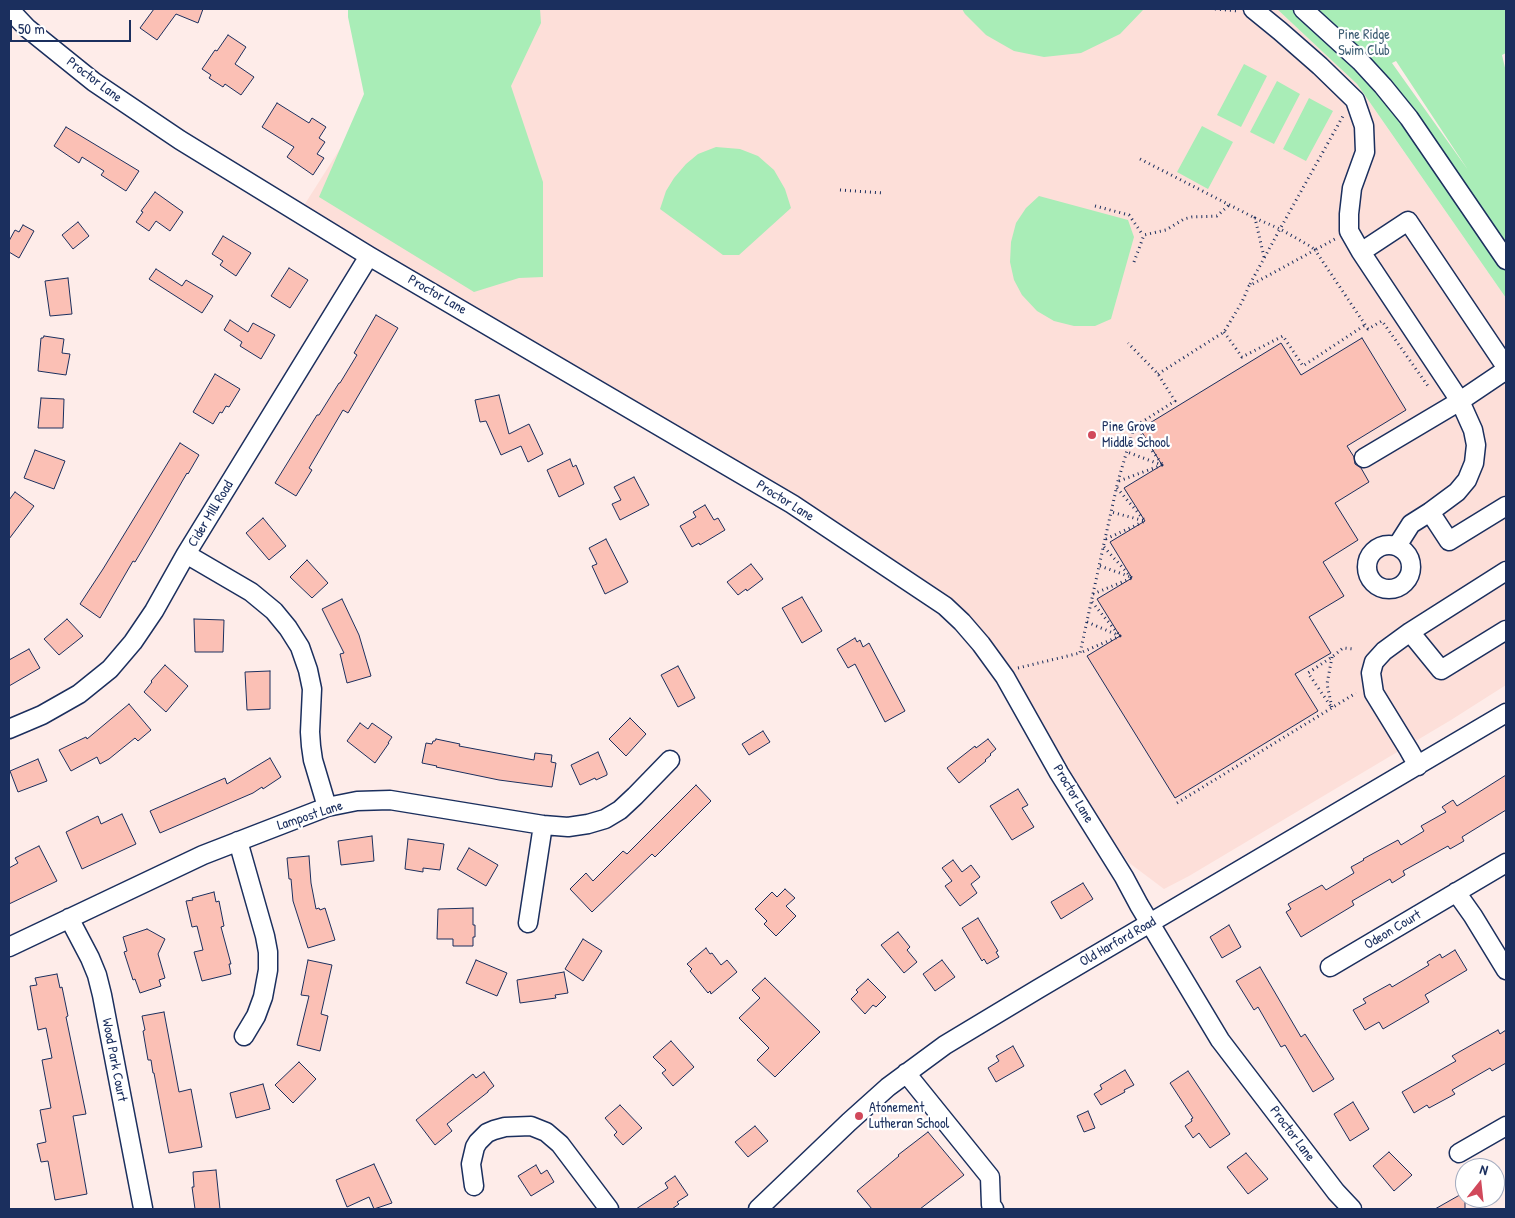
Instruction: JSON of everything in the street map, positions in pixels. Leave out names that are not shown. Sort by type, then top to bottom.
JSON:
[{"type":"street","name":"Proctor Lane","points":[[9,9],[27,28],[94,82],[180,140],[369,256],[792,504],[945,606],[981,644],[1005,677],[1060,773],[1220,1040],[1336,1192],[1352,1209]]},
{"type":"street","points":[[1253,9],[1313,60],[1355,100],[1364,126],[1365,152],[1352,188],[1349,231],[1452,405],[1474,430],[1476,445],[1474,463],[1467,480],[1457,492],[1410,524],[1397,546]]},
{"type":"street","points":[[1303,9],[1360,61],[1409,118],[1506,260]]},
{"type":"street","points":[[1361,252],[1408,221],[1506,368],[1452,405],[1364,458]]},
{"type":"street","name":"Cider Mill Road","points":[[9,729],[42,715],[79,694],[110,669],[133,642],[369,256]]},
{"type":"street","points":[[1430,512],[1449,541],[1506,506]]},
{"type":"street","points":[[186,554],[251,592],[274,610],[300,647],[312,689],[310,732],[313,760],[327,807]]},
{"type":"street","points":[[1418,766],[1374,693],[1371,673],[1374,662],[1384,651],[1410,632],[1506,571]]},
{"type":"street","points":[[1410,632],[1441,670],[1506,630]]},
{"type":"street","name":"Old Harford Road","points":[[758,1209],[888,1087],[946,1045],[1506,713]]},
{"type":"street","name":"Lampost Lane","points":[[9,947],[163,873],[238,841],[327,807],[357,801],[390,800],[543,825],[568,827],[605,819],[620,810],[670,760]]},
{"type":"street","points":[[528,923],[543,825]]},
{"type":"street","points":[[238,841],[268,952],[268,970],[263,997],[256,1016],[244,1036]]},
{"type":"street","name":"Odeon Court","points":[[1330,967],[1506,863]]},
{"type":"street","points":[[1456,892],[1506,970]]},
{"type":"street","name":"Wood Park Court","points":[[69,918],[97,975],[143,1208]]},
{"type":"street","points":[[906,1074],[990,1177],[991,1208]]},
{"type":"street","points":[[474,1186],[471,1164],[478,1142],[487,1133],[494,1130],[505,1127],[530,1126],[546,1132],[560,1144],[609,1209]]},
{"type":"street","points":[[1460,1153],[1506,1126]]},
{"type":"path","points":[[1158,374],[1224,332],[1350,103],[1355,100]]},
{"type":"path","points":[[1140,159],[1255,218],[1280,228],[1310,246],[1315,250],[1368,329],[1382,321],[1452,405]]},
{"type":"path","points":[[840,190],[883,193]]},
{"type":"path","points":[[1144,236],[1166,230],[1184,219],[1217,216],[1229,205]]},
{"type":"path","points":[[1095,206],[1129,215],[1144,236]]},
{"type":"path","points":[[1255,218],[1264,257]]},
{"type":"path","points":[[1249,286],[1349,231]]},
{"type":"path","points":[[1134,262],[1144,236]]},
{"type":"path","points":[[1224,332],[1242,357],[1283,336],[1302,366],[1365,325]]},
{"type":"path","points":[[1080,654],[1118,481],[1134,427],[1175,400],[1158,374],[1128,343]]},
{"type":"path","points":[[1134,427],[1162,465]]},
{"type":"path","points":[[1127,452],[1162,465]]},
{"type":"path","points":[[1118,481],[1162,465]]},
{"type":"path","points":[[1117,488],[1145,521]]},
{"type":"path","points":[[1111,512],[1145,521]]},
{"type":"path","points":[[1105,539],[1145,521]]},
{"type":"path","points":[[1104,546],[1132,578]]},
{"type":"path","points":[[1100,566],[1132,578]]},
{"type":"path","points":[[1093,594],[1132,578]]},
{"type":"path","points":[[1092,601],[1120,636]]},
{"type":"path","points":[[1087,622],[1120,636]]},
{"type":"path","points":[[1036,664],[1080,654],[1120,636]]},
{"type":"path","points":[[1332,708],[1308,673],[1343,648],[1353,649]]},
{"type":"path","points":[[1332,656],[1328,684],[1332,708]]},
{"type":"path","points":[[1177,803],[1356,693]]},
{"type":"shaded area","name":"Pine Grove Middle School","points":[[362,9],[1277,9],[1357,84],[1506,298],[1506,685],[1451,720],[1164,889],[1128,862],[945,602],[303,207],[383,81]]},
{"type":"green space","points":[[348,9],[540,9],[541,23],[511,86],[543,182],[543,277],[519,278],[474,292],[319,197],[364,94]]},
{"type":"green space","points":[[962,9],[1143,10],[1120,34],[1081,53],[1044,57],[1014,51],[986,35]]},
{"type":"green space","name":"Pine Ridge Swim Club","points":[[1277,9],[1506,9],[1506,53],[1502,55],[1506,72],[1506,298],[1357,84]],"holes":[[[1396,61],[1468,170],[1392,63]]]},
{"type":"green space","points":[[1244,64],[1267,76],[1241,127],[1217,115]]},
{"type":"green space","points":[[1277,81],[1300,94],[1274,144],[1250,132]]},
{"type":"green space","points":[[1309,98],[1333,111],[1306,161],[1283,149]]},
{"type":"green space","points":[[1202,126],[1233,142],[1208,189],[1177,172]]},
{"type":"green space","points":[[716,147],[740,149],[758,156],[774,170],[785,189],[791,208],[739,255],[723,255],[660,209],[666,191],[686,164],[698,154]]},
{"type":"green space","points":[[1039,196],[1128,220],[1134,237],[1111,319],[1095,326],[1074,326],[1054,321],[1037,311],[1022,295],[1014,280],[1010,262],[1011,242],[1016,223],[1026,208]]},
{"type":"building","points":[[154,9],[203,9],[198,23],[176,14],[157,40],[140,28]]},
{"type":"building","points":[[228,35],[246,47],[235,64],[254,77],[241,95],[225,84],[223,87],[209,78],[211,75],[202,69]]},
{"type":"building","points":[[277,103],[309,123],[312,118],[326,127],[319,138],[325,142],[317,154],[324,158],[313,175],[287,157],[294,147],[262,127]]},
{"type":"building","points":[[66,127],[139,171],[126,191],[101,175],[104,171],[82,157],[79,163],[54,146]]},
{"type":"building","points":[[155,192],[183,212],[170,231],[156,221],[149,231],[136,222],[143,212],[141,211]]},
{"type":"building","points":[[78,222],[89,236],[73,249],[62,235]]},
{"type":"building","points":[[23,225],[34,231],[19,258],[9,252],[9,241],[15,230],[19,232]]},
{"type":"building","points":[[223,236],[251,253],[236,276],[220,265],[223,261],[212,254]]},
{"type":"building","points":[[289,268],[308,280],[290,308],[271,296]]},
{"type":"building","points":[[156,269],[182,286],[186,280],[213,296],[202,313],[149,279]]},
{"type":"building","points":[[68,278],[72,314],[50,316],[45,281]]},
{"type":"building","points":[[376,315],[398,328],[348,413],[343,410],[309,468],[312,470],[296,496],[275,483],[357,355],[354,353]]},
{"type":"building","points":[[230,320],[248,332],[253,323],[275,335],[261,359],[240,346],[242,342],[224,330]]},
{"type":"building","points":[[44,336],[64,339],[62,353],[70,354],[66,375],[38,371],[41,338]]},
{"type":"building","points":[[1362,338],[1406,410],[1347,446],[1354,457],[1355,464],[1361,468],[1369,482],[1335,503],[1358,540],[1323,562],[1344,596],[1309,617],[1331,653],[1295,674],[1318,711],[1175,798],[1087,656],[1120,636],[1097,599],[1132,578],[1110,542],[1145,521],[1124,488],[1162,465],[1140,429],[1281,343],[1301,375]]},
{"type":"building","points":[[215,374],[240,389],[229,407],[226,406],[222,413],[220,412],[213,424],[193,412]]},
{"type":"building","points":[[499,395],[509,434],[529,424],[543,454],[528,462],[521,446],[501,455],[486,421],[480,422],[475,400]]},
{"type":"building","points":[[41,398],[64,399],[63,428],[38,428]]},
{"type":"building","points":[[180,443],[199,455],[100,618],[80,604]]},
{"type":"building","points":[[35,450],[65,461],[54,489],[24,478]]},
{"type":"building","points":[[570,459],[573,467],[576,465],[584,484],[559,497],[547,470]]},
{"type":"building","points":[[634,477],[649,505],[620,520],[612,504],[621,500],[614,487]]},
{"type":"building","points":[[15,492],[34,506],[9,539],[9,500]]},
{"type":"building","points":[[705,505],[714,520],[718,518],[725,530],[700,545],[699,543],[692,547],[680,526],[696,517],[693,512]]},
{"type":"building","points":[[263,518],[286,546],[269,560],[246,533]]},
{"type":"building","points":[[606,539],[628,582],[605,594],[592,566],[597,564],[589,548]]},
{"type":"building","points":[[307,560],[328,583],[312,598],[290,577]]},
{"type":"building","points":[[751,564],[763,579],[738,595],[727,582]]},
{"type":"building","points":[[802,597],[822,631],[802,643],[782,608]]},
{"type":"building","points":[[342,599],[359,635],[371,676],[347,683],[340,654],[344,653],[322,609]]},
{"type":"building","points":[[67,619],[83,636],[59,655],[44,639]]},
{"type":"building","points":[[194,619],[224,620],[223,652],[195,652]]},
{"type":"building","points":[[855,638],[857,642],[860,640],[863,647],[869,643],[905,711],[885,722],[855,664],[848,668],[837,649]]},
{"type":"building","points":[[29,649],[40,668],[9,686],[9,660]]},
{"type":"building","points":[[165,665],[188,686],[166,712],[144,692]]},
{"type":"building","points":[[678,666],[695,698],[678,707],[661,675]]},
{"type":"building","points":[[270,671],[270,709],[247,710],[245,672]]},
{"type":"building","points":[[129,704],[151,730],[138,741],[135,738],[100,764],[97,757],[71,771],[59,750],[86,737],[87,739]]},
{"type":"building","points":[[630,718],[646,734],[626,756],[609,739]]},
{"type":"building","points":[[360,723],[368,729],[372,723],[392,737],[375,763],[347,741]]},
{"type":"building","points":[[763,731],[770,742],[749,755],[742,744]]},
{"type":"building","points":[[436,739],[460,744],[459,746],[534,760],[535,753],[552,755],[551,762],[556,763],[552,787],[499,780],[422,763],[426,743],[432,744]]},
{"type":"building","points":[[988,739],[996,749],[986,761],[959,783],[947,768],[975,746],[976,748]]},
{"type":"building","points":[[598,752],[607,775],[580,785],[571,765]]},
{"type":"building","points":[[270,758],[281,777],[263,789],[262,787],[253,793],[160,833],[150,811],[225,778],[227,784]]},
{"type":"building","points":[[38,759],[47,781],[18,792],[10,771]]},
{"type":"building","points":[[1506,775],[1506,810],[1462,837],[1464,841],[1450,849],[1448,846],[1403,871],[1405,875],[1392,883],[1390,879],[1352,901],[1354,905],[1301,937],[1286,912],[1291,909],[1288,904],[1322,885],[1326,890],[1354,873],[1351,867],[1363,859],[1398,840],[1401,845],[1424,831],[1421,826],[1446,812],[1442,807],[1453,800],[1457,806]]},
{"type":"building","points":[[696,785],[711,801],[655,857],[652,854],[592,912],[570,889],[586,873],[593,881],[623,851],[627,854]]},
{"type":"building","points":[[1018,789],[1028,805],[1022,808],[1034,827],[1012,840],[990,806]]},
{"type":"building","points":[[122,814],[136,844],[82,869],[66,832],[98,816],[101,824]]},
{"type":"building","points":[[372,836],[374,861],[341,865],[338,841]]},
{"type":"building","points":[[408,839],[444,844],[440,870],[423,868],[423,872],[405,869]]},
{"type":"building","points":[[39,846],[57,881],[9,904],[9,868],[18,863],[15,858]]},
{"type":"building","points":[[469,848],[498,865],[486,886],[457,869]]},
{"type":"building","points":[[309,856],[311,883],[316,909],[325,908],[335,940],[308,948],[293,901],[287,858]]},
{"type":"building","points":[[953,860],[962,872],[971,865],[980,877],[971,884],[977,893],[960,906],[945,886],[952,881],[942,868]]},
{"type":"building","points":[[1083,883],[1093,899],[1061,919],[1051,902]]},
{"type":"building","points":[[785,889],[795,898],[786,906],[796,916],[776,936],[764,924],[767,921],[755,909],[772,892],[777,897]]},
{"type":"building","points":[[214,892],[216,902],[219,901],[224,926],[221,927],[231,964],[229,964],[231,974],[202,981],[194,952],[203,950],[197,926],[192,927],[186,901]]},
{"type":"building","points":[[473,908],[475,937],[473,937],[473,946],[453,946],[453,939],[437,939],[438,909]]},
{"type":"building","points":[[978,918],[998,951],[996,952],[999,957],[987,964],[984,959],[982,961],[962,928]]},
{"type":"building","points":[[1229,925],[1241,947],[1222,958],[1210,937]]},
{"type":"building","points":[[147,929],[165,939],[158,954],[165,978],[159,980],[161,986],[140,993],[135,979],[133,980],[124,952],[127,951],[123,937]]},
{"type":"building","points":[[898,932],[910,947],[907,950],[917,962],[904,973],[881,945]]},
{"type":"building","points":[[583,939],[602,951],[583,981],[565,969]]},
{"type":"building","points":[[706,948],[721,965],[727,960],[737,972],[711,994],[710,991],[708,993],[690,971],[692,969],[687,964]]},
{"type":"building","points":[[1455,950],[1467,970],[1425,995],[1429,1002],[1383,1029],[1379,1022],[1365,1030],[1353,1010],[1366,1003],[1363,999],[1390,984],[1392,987],[1429,965],[1427,962],[1440,954],[1442,958]]},
{"type":"building","points":[[308,960],[332,965],[321,1014],[328,1016],[320,1051],[297,1045],[309,996],[301,995]]},
{"type":"building","points":[[476,960],[507,973],[497,996],[466,983]]},
{"type":"building","points":[[942,960],[955,977],[935,991],[923,974]]},
{"type":"building","points":[[1260,967],[1301,1037],[1305,1034],[1334,1079],[1313,1092],[1285,1045],[1281,1047],[1258,1007],[1254,1010],[1236,981]]},
{"type":"building","points":[[564,972],[568,993],[555,995],[556,998],[520,1003],[517,980]]},
{"type":"building","points":[[57,974],[60,988],[62,987],[68,1016],[66,1017],[86,1114],[73,1116],[87,1194],[55,1200],[48,1161],[41,1162],[37,1144],[46,1142],[40,1110],[51,1108],[42,1060],[52,1058],[46,1028],[38,1030],[30,986],[37,985],[35,978]]},
{"type":"building","points":[[765,978],[820,1032],[775,1077],[757,1060],[769,1048],[739,1018],[760,998],[752,990]]},
{"type":"building","points":[[868,979],[886,997],[876,1007],[873,1005],[865,1014],[851,999],[858,992],[856,990]]},
{"type":"building","points":[[164,1012],[179,1092],[191,1089],[202,1147],[169,1153],[154,1073],[151,1060],[148,1060],[142,1016]]},
{"type":"building","points":[[1498,1030],[1500,1034],[1506,1030],[1506,1063],[1492,1071],[1490,1068],[1452,1090],[1455,1094],[1429,1108],[1427,1105],[1414,1113],[1402,1092],[1456,1061],[1452,1056]]},
{"type":"building","points":[[671,1041],[694,1067],[673,1086],[662,1073],[666,1070],[653,1057]]},
{"type":"building","points":[[1013,1046],[1024,1066],[996,1082],[988,1068],[999,1061],[996,1056]]},
{"type":"building","points":[[299,1062],[316,1079],[293,1103],[275,1085]]},
{"type":"building","points":[[1125,1070],[1134,1085],[1101,1105],[1094,1094],[1102,1089],[1100,1085]]},
{"type":"building","points":[[1188,1071],[1230,1134],[1210,1148],[1199,1133],[1193,1138],[1185,1126],[1193,1118],[1170,1083]]},
{"type":"building","points":[[484,1072],[494,1086],[447,1124],[452,1131],[435,1145],[416,1120],[473,1074],[476,1078]]},
{"type":"building","points":[[263,1084],[270,1109],[236,1118],[230,1093]]},
{"type":"building","points":[[1353,1102],[1369,1129],[1350,1141],[1334,1114]]},
{"type":"building","points":[[620,1105],[642,1128],[623,1145],[614,1135],[617,1132],[605,1118]]},
{"type":"building","points":[[1088,1111],[1095,1128],[1084,1132],[1077,1116]]},
{"type":"building","points":[[755,1126],[768,1141],[748,1157],[735,1142]]},
{"type":"building","points":[[928,1132],[964,1175],[920,1209],[872,1209],[857,1191]]},
{"type":"building","points":[[1389,1152],[1412,1175],[1394,1191],[1373,1166]]},
{"type":"building","points":[[1246,1153],[1268,1179],[1248,1194],[1227,1167]]},
{"type":"building","points":[[374,1164],[392,1203],[374,1209],[369,1197],[347,1207],[336,1180]]},
{"type":"building","points":[[536,1165],[541,1174],[547,1170],[554,1182],[531,1196],[518,1176]]},
{"type":"building","points":[[216,1170],[220,1209],[195,1209],[192,1187],[194,1187],[193,1172]]},
{"type":"building","points":[[675,1176],[688,1195],[677,1202],[679,1204],[672,1209],[636,1209],[668,1188],[665,1183]]},
{"type":"building","points":[[1455,1198],[1455,1208],[1465,1208],[1465,1209],[1435,1209]]},
{"type":"place","name":"Pine Grove Middle School","points":[[1092,435]]},
{"type":"place","name":"Atonement Lutheran School","points":[[859,1116]]}]
